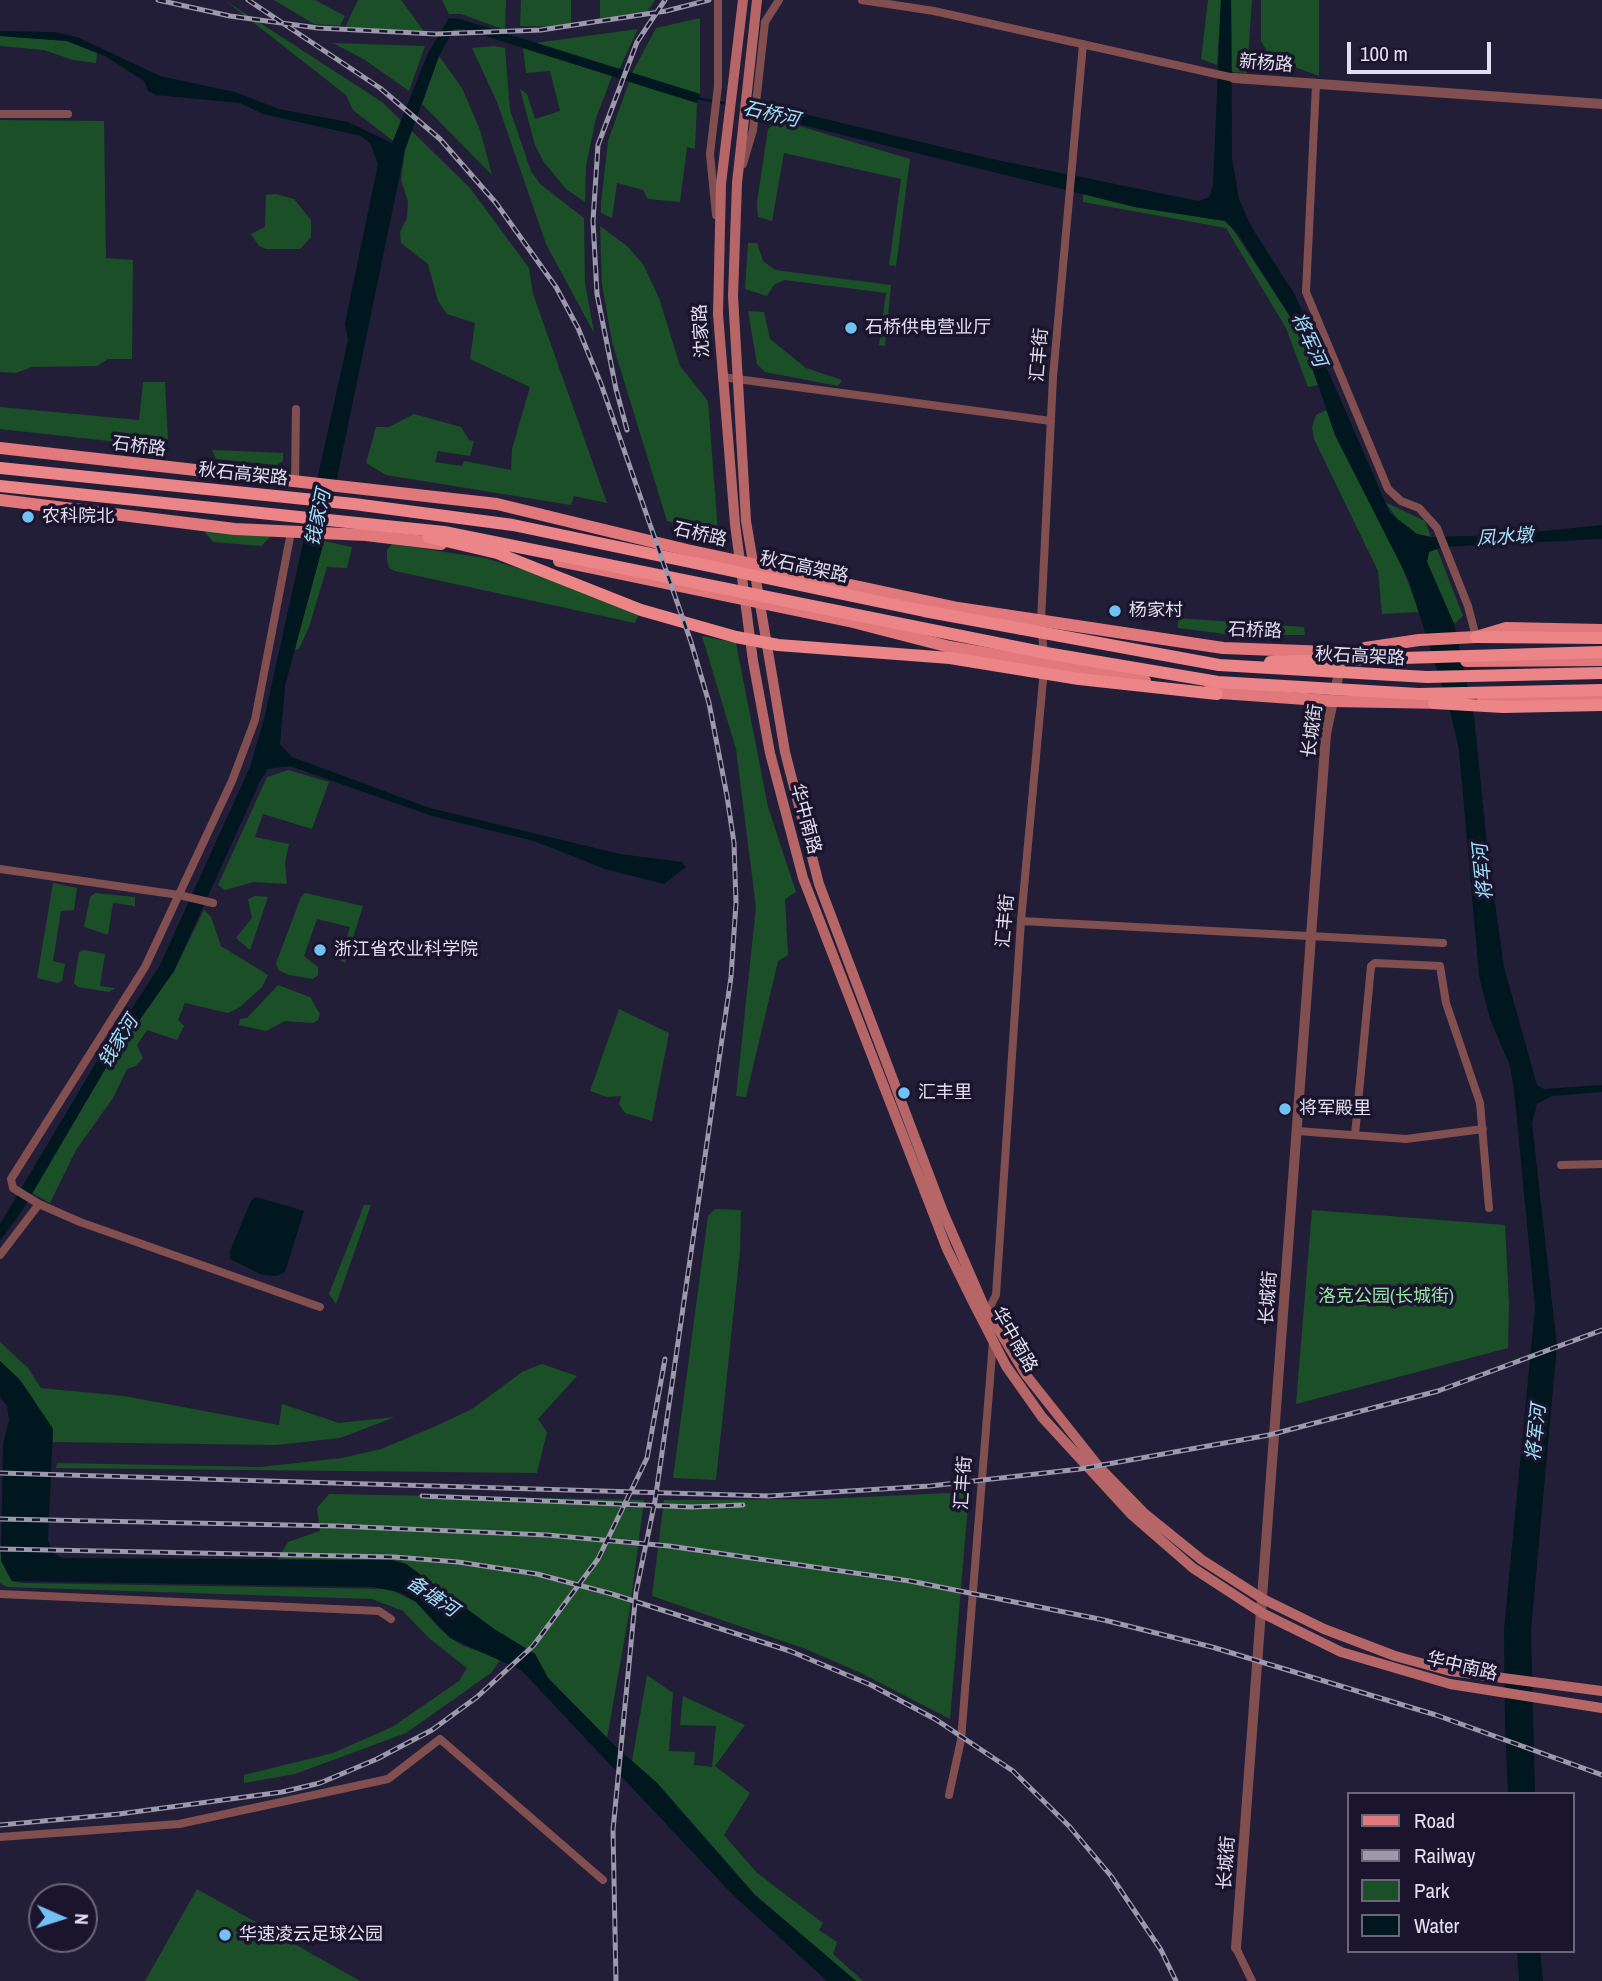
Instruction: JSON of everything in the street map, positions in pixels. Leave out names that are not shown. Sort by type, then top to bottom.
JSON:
[{"type":"highway","name":"秋石高架路","points":[[0,468],[354,503],[513,525],[912,608],[1219,664],[1414,677],[1602,673]]},
{"type":"highway","name":"秋石高架路","points":[[0,486],[360,522],[515,544],[1046,653],[1218,682],[1418,694],[1602,690]]},
{"type":"highway","points":[[360,522],[497,553],[641,611],[736,637],[778,645],[950,658],[1079,679],[1217,694]]},
{"type":"highway","points":[[1482,637],[1602,638]]},
{"type":"highway","points":[[1219,664],[1416,655],[1602,652]]},
{"type":"highway","points":[[1438,704],[1602,705]]},
{"type":"main road","name":"沈家路","points":[[743,0],[730,97],[718,239],[718,314],[722,377],[741,523],[753,661]]},
{"type":"main road","name":"沈家路","points":[[741,523],[740,380],[733,296],[737,183],[750,114],[757,0]]},
{"type":"main road","name":"石桥路","points":[[0,448],[348,490],[497,504],[700,553],[958,608],[1223,648],[1344,650],[1419,659],[1467,661],[1602,660]]},
{"type":"main road","points":[[0,500],[195,525],[366,535],[549,558],[853,622],[950,647],[1217,694],[1438,704]]},
{"type":"main road","name":"华中南路","points":[[741,523],[785,752],[819,884],[947,1223],[986,1311],[1026,1375],[1099,1466],[1145,1514],[1202,1559],[1263,1600],[1324,1629],[1395,1656],[1450,1671],[1602,1691]]},
{"type":"main road","points":[[1344,650],[1419,640],[1482,637],[1506,628],[1602,629]]},
{"type":"main road","name":"华中南路","points":[[753,661],[770,752],[803,878],[947,1249],[1006,1366],[1042,1417],[1132,1515],[1193,1568],[1262,1613],[1341,1652],[1450,1684],[1542,1701],[1602,1708]]},
{"type":"main road","points":[[1481,704],[1602,698]]},
{"type":"street","points":[[718,239],[710,154],[717,95],[719,0]]},
{"type":"street","points":[[751,101],[765,22],[779,0]]},
{"type":"street","points":[[862,0],[934,11]]},
{"type":"street","points":[[901,0],[934,11]]},
{"type":"street","name":"新杨路","points":[[934,11],[1234,78],[1602,104]]},
{"type":"street","name":"汇丰街","points":[[949,1795],[961,1740],[993,1340],[986,1311],[996,1295],[1021,921],[1045,664],[1041,621],[1051,421],[1083,44]]},
{"type":"street","points":[[1316,84],[1304,278],[1306,292],[1388,489],[1401,501],[1419,508],[1437,528],[1482,637]]},
{"type":"street","points":[[0,114],[68,114]]},
{"type":"street","points":[[722,377],[1051,421]]},
{"type":"street","points":[[296,409],[300,484]]},
{"type":"street","points":[[295,532],[246,748],[145,967],[11,1179],[13,1188],[39,1204],[80,1222],[320,1307]]},
{"type":"street","name":"长城街","points":[[1236,1948],[1326,734],[1344,650]]},
{"type":"street","points":[[0,869],[179,895],[212,903]]},
{"type":"street","points":[[1021,921],[1311,934],[1443,943]]},
{"type":"street","points":[[1356,1135],[1371,966],[1375,963],[1440,966],[1446,1003],[1480,1103],[1489,1208]]},
{"type":"street","points":[[1297,1131],[1406,1139],[1483,1129]]},
{"type":"street","points":[[1561,1165],[1602,1164]]},
{"type":"street","points":[[0,1255],[39,1204]]},
{"type":"street","points":[[0,1594],[379,1611],[391,1619]]},
{"type":"street","points":[[0,1837],[179,1824],[388,1779],[440,1739],[603,1880]]},
{"type":"street","points":[[1236,1948],[1252,1981]]},
{"type":"green space","points":[[274,0],[315,0],[345,16],[340,26],[314,24]]},
{"type":"green space","points":[[358,0],[401,0],[426,34],[345,27]]},
{"type":"green space","points":[[442,0],[506,0],[505,30],[461,14],[449,14]]},
{"type":"green space","points":[[521,0],[571,0],[571,27],[520,26]]},
{"type":"green space","points":[[600,0],[655,0],[647,12],[600,18]]},
{"type":"green space","points":[[1208,0],[1221,0],[1217,65],[1201,59]]},
{"type":"green space","points":[[1231,0],[1252,0],[1247,73],[1232,72]]},
{"type":"green space","points":[[1261,0],[1319,0],[1319,76],[1271,58],[1261,41]]},
{"type":"green space","points":[[226,1],[382,102],[470,188],[529,268],[533,294],[607,503],[574,496],[571,505],[386,475],[366,463],[376,427],[389,427],[414,414],[461,427],[469,440],[474,441],[470,456],[438,451],[435,462],[462,466],[464,461],[511,470],[512,449],[530,387],[470,359],[475,323],[447,314],[438,301],[428,264],[401,243],[400,232],[407,218],[408,201],[401,180],[405,150],[353,110],[346,95]]},
{"type":"green space","points":[[700,18],[700,94],[632,73],[656,28]]},
{"type":"green space","points":[[638,29],[619,70],[535,43]]},
{"type":"green space","points":[[0,36],[67,41],[97,53],[96,63],[73,60],[44,50],[0,46]]},
{"type":"green space","points":[[333,43],[425,46],[409,91],[365,60]]},
{"type":"green space","points":[[472,48],[505,48],[510,110],[531,171],[540,184],[584,218],[585,283],[594,333],[546,244],[497,102]]},
{"type":"green space","points":[[523,48],[612,76],[596,118],[586,166],[585,202],[566,189],[543,161],[535,145],[520,89],[527,94],[535,119],[560,111],[550,71],[526,73]]},
{"type":"green space","points":[[439,56],[462,88],[480,130],[492,175],[422,104]]},
{"type":"green space","points":[[629,82],[697,103],[695,149],[687,147],[680,202],[648,199],[643,190],[617,183],[612,218],[601,213],[608,141]]},
{"type":"green space","points":[[0,120],[104,121],[106,258],[133,260],[132,359],[108,359],[97,366],[32,367],[16,373],[0,372]]},
{"type":"green space","points":[[779,120],[910,159],[896,266],[889,265],[901,179],[784,153],[772,221],[758,217],[757,202],[768,129]]},
{"type":"green space","points":[[276,194],[294,199],[311,220],[311,237],[300,249],[266,249],[259,246],[251,234],[265,227],[266,195]]},
{"type":"green space","points":[[1083,194],[1135,207],[1225,221],[1300,332],[1318,385],[1308,387],[1286,328],[1226,228],[1083,202]]},
{"type":"green space","points":[[600,226],[627,246],[643,264],[659,298],[680,366],[708,401],[718,533],[667,521],[612,342],[602,284]]},
{"type":"green space","points":[[748,243],[757,243],[763,261],[775,270],[891,285],[885,346],[879,345],[886,293],[784,280],[774,285],[767,296],[745,289]]},
{"type":"green space","points":[[748,311],[764,312],[770,339],[806,368],[842,380],[838,386],[765,372],[757,364]]},
{"type":"green space","points":[[143,382],[165,382],[168,439],[164,447],[0,429],[0,407],[139,420]]},
{"type":"green space","points":[[1327,410],[1335,435],[1400,561],[1419,612],[1382,614],[1378,571],[1314,439],[1312,427],[1316,415]]},
{"type":"green space","points":[[212,450],[283,453],[283,461],[277,465],[216,459]]},
{"type":"green space","points":[[1385,502],[1425,521],[1431,537],[1417,534],[1398,520]]},
{"type":"green space","points":[[204,531],[271,536],[261,546],[213,542]]},
{"type":"green space","points":[[324,541],[352,547],[347,568],[327,567],[309,627],[299,649],[294,650]]},
{"type":"green space","points":[[392,544],[485,558],[591,591],[641,610],[635,623],[395,571],[389,568],[387,559],[387,550]]},
{"type":"green space","points":[[1437,549],[1463,616],[1454,624],[1427,562],[1428,552]]},
{"type":"green space","points":[[1178,618],[1304,627],[1305,635],[1233,635],[1178,628]]},
{"type":"green space","points":[[702,636],[736,643],[768,807],[796,892],[785,899],[788,955],[778,961],[746,1097],[736,1096],[756,907],[736,749]]},
{"type":"green space","points":[[288,770],[329,782],[312,829],[263,814],[255,837],[289,844],[285,863],[287,884],[254,882],[225,890],[218,885],[267,777]]},
{"type":"green space","points":[[53,883],[77,888],[74,910],[61,911],[53,961],[65,964],[62,981],[57,983],[37,978]]},
{"type":"green space","points":[[95,893],[135,897],[135,906],[113,903],[108,935],[84,927],[90,897]]},
{"type":"green space","points":[[305,893],[363,906],[345,963],[340,960],[350,927],[317,919],[304,956],[318,967],[318,975],[313,979],[289,975],[278,970],[276,963],[301,897]]},
{"type":"green space","points":[[255,896],[268,897],[250,950],[236,938],[252,918],[248,899]]},
{"type":"green space","points":[[204,910],[211,917],[221,946],[268,975],[262,987],[240,1007],[228,1013],[185,1003],[178,1020],[184,1026],[177,1040],[147,1030],[137,1045],[143,1058],[136,1066],[127,1069],[113,1098],[76,1150],[50,1203],[32,1193],[107,1066],[174,971]]},
{"type":"green space","points":[[84,950],[105,954],[100,986],[115,988],[109,992],[78,987],[74,983],[79,952]]},
{"type":"green space","points":[[278,985],[310,997],[320,1014],[318,1020],[313,1023],[285,1021],[266,1031],[239,1025],[240,1019],[247,1018]]},
{"type":"green space","points":[[619,1009],[669,1033],[652,1121],[625,1113],[619,1104],[621,1096],[607,1097],[590,1091]]},
{"type":"green space","points":[[364,1205],[371,1205],[336,1304],[329,1294]]},
{"type":"green space","points":[[715,1209],[741,1210],[740,1251],[716,1480],[673,1478],[708,1216]]},
{"type":"green space","name":"洛克公园(长城街)","points":[[1312,1210],[1505,1225],[1508,1348],[1296,1404]]},
{"type":"green space","points":[[0,1342],[28,1368],[41,1388],[124,1396],[279,1425],[282,1404],[339,1423],[395,1417],[340,1438],[276,1445],[52,1442],[53,1429],[20,1380],[0,1361]]},
{"type":"green space","points":[[542,1364],[577,1376],[538,1419],[547,1432],[537,1473],[56,1468],[57,1463],[260,1467],[342,1458],[381,1449],[436,1426],[472,1409],[522,1372]]},
{"type":"green space","points":[[969,1492],[950,1719],[861,1673],[803,1648],[652,1596],[664,1500],[823,1499]]},
{"type":"green space","points":[[329,1494],[644,1500],[630,1608],[607,1738],[548,1678],[535,1654],[494,1629],[406,1564],[392,1560],[276,1561],[288,1542],[320,1531],[317,1508]]},
{"type":"green space","points":[[0,1552],[12,1581],[21,1583],[389,1589],[416,1602],[440,1629],[461,1645],[501,1659],[491,1673],[406,1733],[295,1774],[244,1783],[244,1775],[333,1753],[392,1727],[459,1681],[467,1668],[430,1639],[403,1611],[372,1599],[7,1587],[0,1583]]},
{"type":"green space","points":[[647,1675],[673,1693],[669,1751],[695,1752],[694,1765],[712,1767],[716,1726],[680,1725],[683,1696],[745,1725],[715,1766],[750,1793],[724,1835],[757,1873],[823,1923],[819,1930],[837,1942],[833,1954],[863,1981],[856,1981],[755,1895],[657,1783],[632,1761]]},
{"type":"green space","name":"华速凌云足球公园","points":[[197,1889],[360,1981],[145,1981]]},
{"type":"water","points":[[1221,0],[1231,0],[1232,158],[1239,199],[1251,226],[1295,295],[1390,513],[1417,534],[1431,537],[1505,535],[1602,525],[1602,539],[1443,547],[1429,552],[1427,562],[1454,624],[1474,716],[1487,845],[1504,967],[1537,1085],[1544,1089],[1602,1085],[1602,1092],[1552,1096],[1537,1104],[1532,1123],[1557,1346],[1531,1630],[1535,1792],[1508,1792],[1505,1726],[1504,1629],[1535,1307],[1514,1090],[1510,1066],[1490,1019],[1479,976],[1459,750],[1451,715],[1409,581],[1335,435],[1300,332],[1238,234],[1225,221],[1135,207],[770,117],[771,106],[992,159],[1199,201],[1209,197],[1213,185]]},
{"type":"water","name":"钱家河","points":[[449,18],[460,19],[700,94],[697,103],[463,29],[454,29],[439,56],[405,150],[324,541],[285,686],[280,744],[292,757],[430,808],[620,854],[682,862],[686,867],[664,884],[605,869],[534,841],[432,816],[290,766],[268,769],[261,779],[174,971],[107,1066],[22,1211],[0,1241],[0,1224],[100,1056],[159,967],[250,767],[264,719],[348,340],[345,323],[378,164],[370,143],[361,136],[263,114],[240,103],[156,95],[148,91],[144,81],[105,56],[67,41],[0,36],[0,31],[54,32],[77,37],[160,76],[235,92],[279,109],[348,122],[392,143],[428,53]]},
{"type":"water","points":[[256,1197],[304,1211],[285,1272],[277,1276],[262,1275],[230,1259],[230,1251],[251,1201]]},
{"type":"water","name":"备塘河","points":[[0,1361],[20,1380],[53,1429],[48,1540],[52,1552],[62,1558],[392,1560],[406,1564],[494,1629],[535,1654],[548,1678],[615,1746],[657,1783],[755,1895],[856,1981],[827,1981],[733,1895],[521,1670],[450,1638],[416,1602],[402,1593],[374,1587],[12,1581],[1,1561],[3,1444],[9,1420],[7,1406],[0,1397]]},
{"type":"water","points":[[1517,1953],[1540,1953],[1543,1981],[1519,1981]]},
{"type":"waterway","name":"石桥河","points":[[697,98],[729,104]]},
{"type":"waterway","name":"石桥河","points":[[756,109],[773,112]]},
{"type":"railway","points":[[158,0],[230,16],[318,28],[436,34],[541,30],[666,11],[709,0]]},
{"type":"railway","points":[[248,0],[380,88],[440,139],[496,203],[556,287],[578,328],[601,384],[691,642],[709,703],[727,796],[734,843],[736,903],[731,977],[655,1501],[636,1592],[613,1830],[616,1981]]},
{"type":"railway","points":[[627,430],[597,294],[593,221],[598,145],[637,42],[665,0]]},
{"type":"railway","points":[[0,1473],[769,1496],[930,1486],[1080,1469],[1269,1435],[1438,1391],[1602,1330]]},
{"type":"railway","points":[[0,1825],[119,1814],[282,1792],[320,1783],[377,1759],[432,1730],[477,1697],[533,1646],[598,1559],[647,1458],[665,1359]]},
{"type":"railway","points":[[422,1496],[692,1507],[743,1505]]},
{"type":"railway","points":[[0,1519],[336,1526],[547,1535],[669,1546],[910,1581],[1104,1620],[1212,1647],[1436,1715],[1602,1775]]},
{"type":"railway","points":[[0,1549],[394,1557],[458,1562],[537,1574],[612,1594],[790,1651],[871,1685],[935,1719],[1013,1771],[1069,1826],[1111,1876],[1161,1950],[1176,1981]]},
{"type":"place","name":"石桥供电营业厅","points":[[851,328]]},
{"type":"place","name":"农科院北","points":[[28,517]]},
{"type":"place","name":"杨家村","points":[[1115,611]]},
{"type":"place","name":"浙江省农业科学院","points":[[320,950]]},
{"type":"place","name":"汇丰里","points":[[904,1093]]},
{"type":"place","name":"将军殿里","points":[[1285,1109]]},
{"type":"place","name":"华速凌云足球公园","points":[[225,1935]]},
{"type":"water label","name":"将军河","points":[[1308,340]]},
{"type":"water label","name":"凤水墩","points":[[1505,538]]},
{"type":"water label","name":"将军河","points":[[1484,872]]},
{"type":"water label","name":"将军河","points":[[1537,1433]]}]
